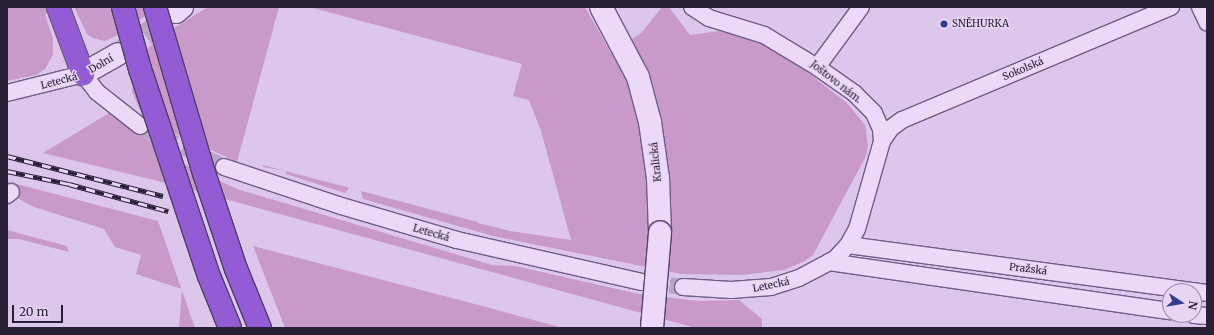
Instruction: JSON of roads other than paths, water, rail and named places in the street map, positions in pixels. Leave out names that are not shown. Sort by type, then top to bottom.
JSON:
[{"type":"highway","points":[[58,7],[84,74]]},
{"type":"highway","points":[[124,7],[140,69],[209,276],[230,328]]},
{"type":"highway","points":[[155,7],[204,173],[236,269],[260,328]]},
{"type":"main road","name":"Kralická","points":[[602,7],[638,77],[650,122],[658,178],[660,232],[652,328]]},
{"type":"main road","name":"Dolní","points":[[84,74],[118,54]]},
{"type":"street","name":"Joštovo nám.","points":[[692,7],[708,18],[764,34],[817,66],[854,93],[874,113],[881,129],[882,141],[857,229],[848,245]]},
{"type":"street","points":[[817,66],[861,7]]},
{"type":"street","name":"Sokolská","points":[[882,141],[891,128],[902,120],[1171,7]]},
{"type":"street","points":[[1200,7],[1207,22]]},
{"type":"street","name":"Letecká","points":[[7,93],[84,74],[97,92],[140,126]]},
{"type":"street","name":"Letecká","points":[[224,167],[331,203],[457,240],[642,282]]},
{"type":"street","name":"Letecká","points":[[683,287],[731,290],[771,286],[799,278],[829,262],[848,245]]},
{"type":"street","name":"Pražská","points":[[848,245],[1207,292]]},
{"type":"street","points":[[829,262],[1162,310]]},
{"type":"tunnel","points":[[118,54],[174,14]]},
{"type":"tunnel","points":[[140,126],[224,167]]},
{"type":"tunnel","points":[[646,282],[683,287]]},
{"type":"railway","points":[[7,156],[163,196]]},
{"type":"railway","points":[[7,171],[69,184],[168,211]]},
{"type":"place","name":"SNĚHURKA","points":[[944,24]]}]
